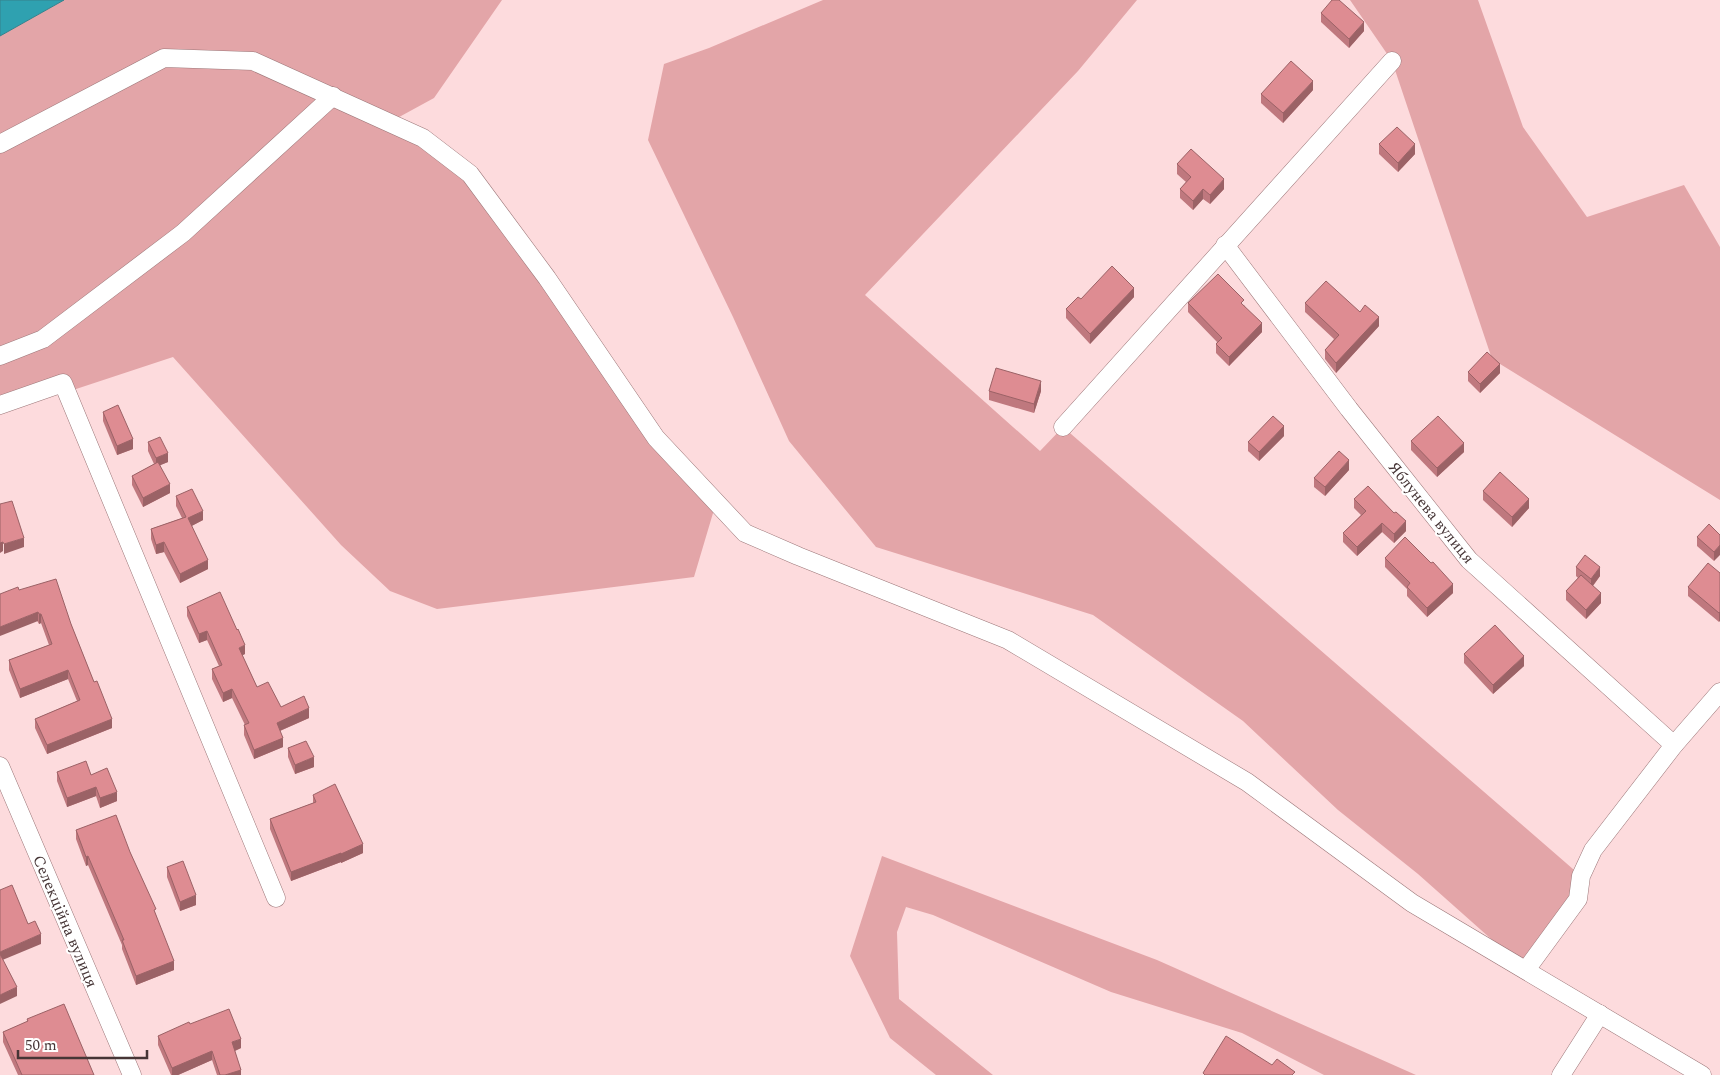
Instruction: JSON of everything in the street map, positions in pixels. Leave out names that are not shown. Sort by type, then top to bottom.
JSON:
[{"type":"street","points":[[0,144],[164,58],[253,61],[423,138],[470,174],[547,278],[656,438],[744,533],[1008,640],[1246,782],[1412,903],[1702,1075]]},
{"type":"street","points":[[1063,427],[1225,244],[1392,61]]},
{"type":"street","points":[[0,356],[43,339],[183,233],[333,96]]},
{"type":"street","name":"Яблунева вулиця","points":[[1225,244],[1349,409],[1469,560],[1674,745]]},
{"type":"street","points":[[0,405],[64,383],[276,898]]},
{"type":"street","points":[[1526,970],[1578,899],[1581,876],[1593,850],[1674,745],[1720,692]]},
{"type":"street","name":"Селекційна вулиця","points":[[0,766],[132,1075]]},
{"type":"street","points":[[1561,1075],[1600,1014]]},
{"type":"shaded area","points":[[64,0],[502,0],[434,98],[390,122],[470,174],[716,503],[694,577],[437,609],[390,591],[341,545],[173,357],[67,392],[0,405],[0,36]]},
{"type":"shaded area","points":[[823,0],[1137,0],[1078,71],[865,295],[1040,451],[1063,427],[1581,876],[1578,899],[1526,970],[1418,874],[1338,810],[1243,721],[1093,615],[876,547],[789,441],[733,317],[648,140],[664,64],[709,48]]},
{"type":"shaded area","points":[[1350,0],[1478,0],[1523,127],[1587,217],[1684,185],[1720,247],[1720,500],[1492,359],[1392,61]]},
{"type":"shaded area","points":[[882,856],[1157,960],[1416,1075],[1324,1075],[1242,1033],[1111,992],[933,915],[906,907],[897,932],[899,999],[993,1075],[936,1075],[890,1038],[850,956]]},
{"type":"water","points":[[0,0],[64,0],[0,36]]},
{"type":"building","points":[[1332,0],[1339,0],[1364,22],[1349,39],[1321,13]]},
{"type":"building","points":[[1291,61],[1313,81],[1283,113],[1261,94]]},
{"type":"building","points":[[1397,127],[1415,144],[1398,163],[1379,144]]},
{"type":"building","points":[[1191,149],[1224,179],[1210,195],[1203,189],[1193,201],[1180,189],[1191,177],[1177,164]]},
{"type":"building","points":[[1112,266],[1134,288],[1090,334],[1066,309],[1078,297],[1081,299]]},
{"type":"building","points":[[1218,274],[1244,300],[1241,303],[1262,323],[1229,357],[1216,344],[1222,338],[1188,303]]},
{"type":"building","points":[[1326,281],[1360,312],[1365,305],[1379,317],[1336,363],[1325,350],[1339,335],[1305,303]]},
{"type":"building","points":[[1487,352],[1500,364],[1480,384],[1468,372]]},
{"type":"building","points":[[996,368],[1041,381],[1034,404],[989,391]]},
{"type":"building","points":[[118,405],[133,439],[117,446],[103,412]]},
{"type":"building","points":[[1273,416],[1284,426],[1259,452],[1248,442]]},
{"type":"building","points":[[1438,416],[1464,443],[1437,468],[1411,441]]},
{"type":"building","points":[[160,437],[168,453],[156,458],[148,442]]},
{"type":"building","points":[[1339,451],[1349,460],[1325,487],[1314,478]]},
{"type":"building","points":[[158,462],[170,484],[143,498],[132,476]]},
{"type":"building","points":[[1500,472],[1529,499],[1512,517],[1483,491]]},
{"type":"building","points":[[1368,486],[1394,513],[1396,512],[1406,521],[1394,534],[1382,523],[1357,547],[1343,533],[1366,511],[1354,499]]},
{"type":"building","points":[[192,489],[203,511],[188,518],[208,560],[180,574],[164,542],[156,545],[151,529],[186,517],[176,496]]},
{"type":"building","points":[[12,501],[24,538],[4,544],[3,542],[0,543],[0,504]]},
{"type":"building","points":[[1709,524],[1720,535],[1720,545],[1714,552],[1697,537]]},
{"type":"building","points":[[1405,537],[1431,563],[1433,562],[1453,584],[1427,608],[1407,587],[1410,583],[1385,558]]},
{"type":"building","points":[[1585,555],[1600,567],[1591,579],[1576,567]]},
{"type":"building","points":[[1708,563],[1720,573],[1719,613],[1688,587]]},
{"type":"building","points":[[1581,575],[1601,593],[1586,610],[1566,591]]},
{"type":"building","points":[[56,579],[71,624],[94,682],[97,681],[112,719],[47,745],[35,719],[80,700],[68,670],[20,689],[9,660],[52,644],[41,614],[38,612],[0,627],[0,594],[18,587],[19,590]]},
{"type":"building","points":[[220,592],[245,645],[239,648],[257,687],[268,682],[281,707],[304,696],[309,708],[277,723],[283,738],[254,750],[244,725],[249,723],[232,689],[223,693],[212,669],[222,665],[207,631],[199,634],[187,607]]},
{"type":"building","points":[[1495,625],[1524,656],[1493,685],[1464,654]]},
{"type":"building","points":[[306,741],[314,757],[295,765],[288,748]]},
{"type":"building","points":[[86,761],[91,775],[107,768],[117,792],[100,798],[96,787],[67,798],[57,772]]},
{"type":"building","points":[[335,784],[363,844],[291,872],[270,819],[316,802],[313,795]]},
{"type":"building","points":[[116,815],[130,852],[156,909],[154,910],[174,961],[136,976],[122,940],[124,940],[88,856],[86,857],[76,830]]},
{"type":"building","points":[[183,861],[196,895],[180,902],[167,867]]},
{"type":"building","points":[[12,885],[28,924],[35,921],[41,934],[0,952],[0,890]]},
{"type":"building","points":[[0,954],[17,987],[0,995]]},
{"type":"building","points":[[64,1004],[94,1075],[22,1075],[3,1032],[28,1021],[27,1019]]},
{"type":"building","points":[[229,1009],[241,1039],[232,1042],[241,1070],[220,1075],[212,1051],[172,1068],[158,1036],[189,1022],[190,1024]]},
{"type":"building","points":[[1226,1036],[1272,1065],[1277,1059],[1295,1072],[1292,1075],[1205,1075],[1203,1073]]}]
